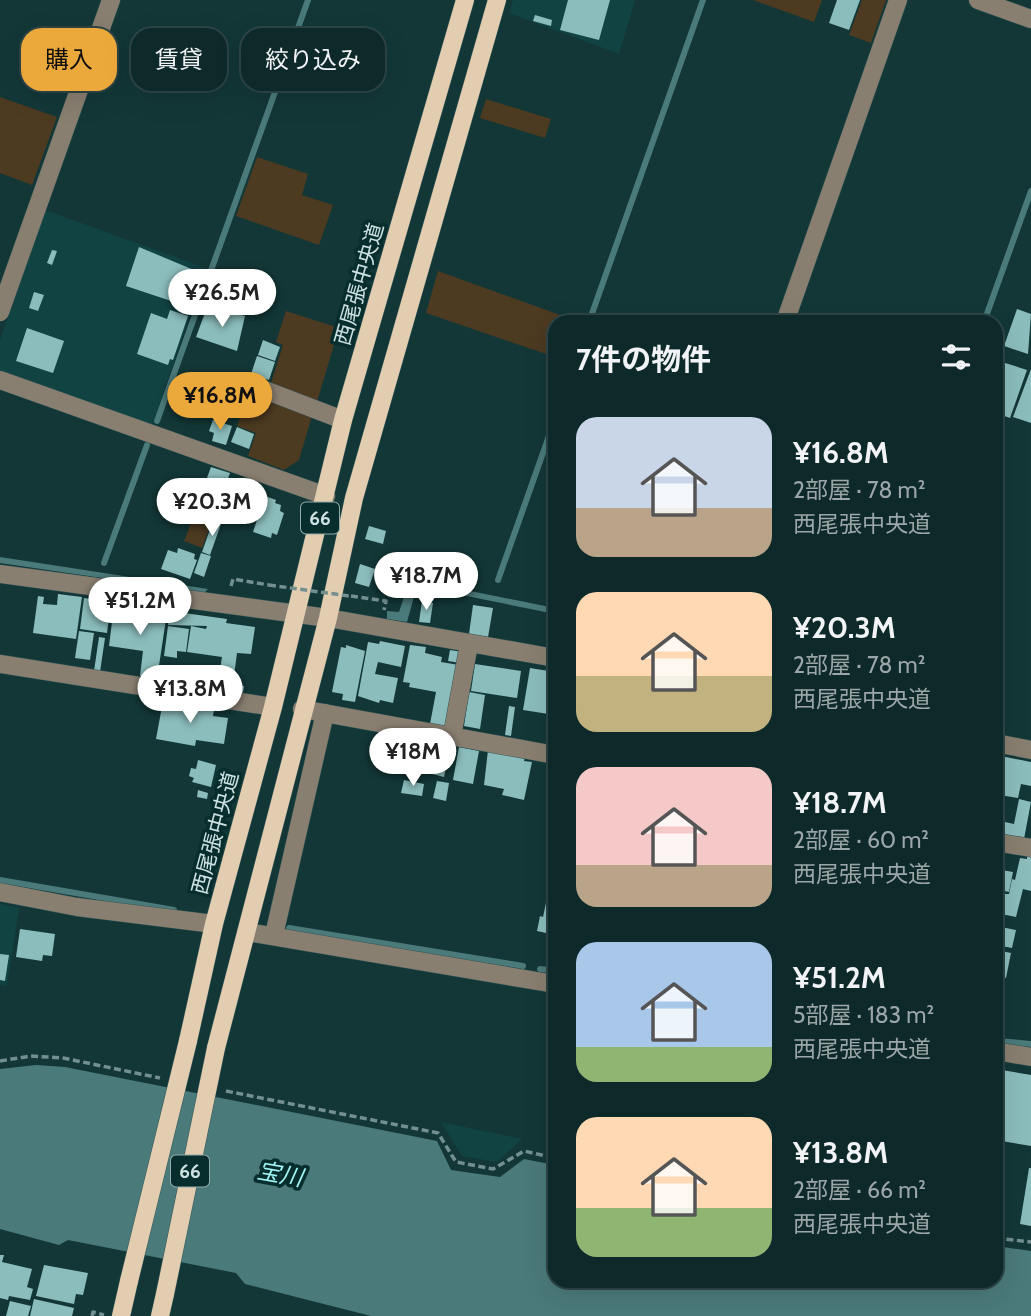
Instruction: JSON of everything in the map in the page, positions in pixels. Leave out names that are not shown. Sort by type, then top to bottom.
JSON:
[{"type":"main road","name":"西尾張中央道","points":[[121,1316],[214,924],[274,707],[293,615],[326,496],[343,420],[465,0]]},
{"type":"main road","name":"66","points":[[160,1316],[216,1048],[302,709],[328,618],[355,498],[497,0]]},
{"type":"street","points":[[0,312],[110,0]]},
{"type":"street","points":[[787,315],[898,0]]},
{"type":"street","points":[[978,0],[1031,19]]},
{"type":"street","points":[[0,380],[326,496]]},
{"type":"street","points":[[244,382],[343,420]]},
{"type":"street","points":[[0,574],[328,618],[548,657]]},
{"type":"street","points":[[452,736],[469,644]]},
{"type":"street","points":[[0,664],[274,707]]},
{"type":"street","points":[[302,709],[548,754]]},
{"type":"street","points":[[274,936],[325,713]]},
{"type":"street","points":[[1003,744],[1031,749]]},
{"type":"street","points":[[1003,843],[1031,848]]},
{"type":"street","points":[[0,892],[77,906],[214,924]]},
{"type":"street","points":[[247,932],[548,983]]},
{"type":"street","points":[[1003,1052],[1031,1057]]},
{"type":"path","points":[[237,580],[386,601]]},
{"type":"path","points":[[0,1061],[31,1056],[63,1058],[161,1078]]},
{"type":"path","points":[[213,1089],[438,1133],[457,1162],[493,1169],[524,1151],[548,1156]]},
{"type":"path","points":[[1003,1239],[1031,1242]]},
{"type":"shaded area","points":[[513,0],[635,0],[619,54],[509,13]]},
{"type":"shaded area","points":[[753,0],[822,0],[814,22]]},
{"type":"shaded area","points":[[862,0],[886,0],[871,43],[849,35]]},
{"type":"shaded area","points":[[0,97],[57,117],[32,185],[0,173]]},
{"type":"shaded area","points":[[486,99],[551,119],[545,138],[480,118]]},
{"type":"shaded area","points":[[257,157],[308,174],[302,195],[333,205],[319,245],[236,216]]},
{"type":"shaded area","points":[[45,210],[206,268],[152,425],[0,371],[0,340]]},
{"type":"shaded area","points":[[438,271],[560,315],[548,315],[548,355],[426,313]]},
{"type":"shaded area","points":[[286,311],[339,328],[316,405],[270,386],[283,345],[276,342]]},
{"type":"shaded area","points":[[248,394],[312,416],[299,460],[284,470],[248,456],[256,433],[237,426]]},
{"type":"shaded area","points":[[205,488],[222,495],[202,548],[184,541]]},
{"type":"shaded area","points":[[0,904],[19,908],[7,986],[0,985]]},
{"type":"shaded area","points":[[441,1122],[522,1139],[497,1162],[462,1156]]},
{"type":"water","points":[[0,557],[208,589],[204,593],[0,563]]},
{"type":"water","points":[[410,579],[548,607],[548,613],[417,586],[407,622],[387,619],[387,611],[399,612]]},
{"type":"water","name":"宝川","points":[[36,1065],[65,1067],[437,1141],[451,1170],[500,1177],[524,1159],[548,1164],[548,1288],[1003,1288],[1003,1247],[1031,1251],[1031,1316],[371,1316],[245,1284],[236,1273],[68,1240],[59,1245],[0,1229],[0,1069]]},
{"type":"building","points":[[568,0],[610,0],[599,40],[560,30]]},
{"type":"building","points":[[837,0],[860,0],[849,30],[829,23]]},
{"type":"building","points":[[535,15],[552,20],[551,26],[533,21]]},
{"type":"building","points":[[139,247],[201,273],[189,307],[126,286]]},
{"type":"building","points":[[52,250],[57,251],[52,265],[47,263]]},
{"type":"building","points":[[212,288],[227,293],[225,299],[210,294]]},
{"type":"building","points":[[34,292],[44,295],[38,311],[29,308]]},
{"type":"building","points":[[1017,309],[1031,314],[1028,354],[1004,346]]},
{"type":"building","points":[[170,310],[188,316],[173,360],[170,359],[168,365],[137,354],[151,313],[167,319]]},
{"type":"building","points":[[206,310],[227,318],[229,311],[245,316],[237,351],[196,337]]},
{"type":"building","points":[[27,328],[64,341],[53,373],[16,361]]},
{"type":"building","points":[[263,340],[280,347],[275,361],[258,355]]},
{"type":"building","points":[[257,356],[275,362],[269,380],[251,374]]},
{"type":"building","points":[[1003,362],[1027,370],[1010,418],[1003,416]]},
{"type":"building","points":[[1031,369],[1031,423],[1013,417]]},
{"type":"building","points":[[179,383],[195,388],[197,383],[211,388],[209,393],[216,396],[209,417],[171,405]]},
{"type":"building","points":[[213,420],[232,426],[226,445],[212,441],[214,433],[209,431]]},
{"type":"building","points":[[237,427],[254,434],[249,449],[231,442]]},
{"type":"building","points":[[211,467],[230,473],[223,492],[204,486]]},
{"type":"building","points":[[265,496],[276,500],[275,503],[281,505],[280,511],[284,513],[277,535],[272,533],[271,538],[253,532]]},
{"type":"building","points":[[213,521],[221,524],[210,555],[202,552]]},
{"type":"building","points":[[369,526],[386,531],[383,544],[365,539]]},
{"type":"building","points":[[178,548],[195,554],[194,559],[197,560],[190,579],[161,569],[168,550],[177,553]]},
{"type":"building","points":[[201,553],[211,556],[204,577],[194,573]]},
{"type":"building","points":[[360,564],[375,569],[369,587],[355,583]]},
{"type":"building","points":[[58,594],[82,597],[76,639],[33,633],[38,596],[44,597],[43,604],[57,605]]},
{"type":"building","points":[[84,598],[111,602],[107,633],[80,629]]},
{"type":"building","points":[[422,601],[433,603],[430,623],[419,622]]},
{"type":"building","points":[[134,605],[153,608],[152,617],[166,619],[157,679],[140,676],[143,651],[109,646],[113,614],[132,616]]},
{"type":"building","points":[[473,605],[493,608],[488,637],[469,634]]},
{"type":"building","points":[[170,611],[227,619],[226,623],[255,627],[251,654],[237,653],[233,684],[244,686],[243,693],[217,689],[222,657],[187,652],[191,626],[206,629],[207,626],[168,625]]},
{"type":"building","points":[[168,626],[189,629],[186,652],[177,651],[177,658],[164,656]]},
{"type":"building","points":[[79,631],[94,633],[90,660],[75,658]]},
{"type":"building","points":[[99,637],[105,638],[100,672],[94,671]]},
{"type":"building","points":[[380,641],[405,646],[401,667],[378,662],[375,674],[398,678],[393,703],[380,700],[379,703],[358,696],[368,642],[379,644]]},
{"type":"building","points":[[346,645],[365,651],[355,702],[342,700],[343,694],[332,692],[341,647],[346,648]]},
{"type":"building","points":[[410,645],[426,647],[425,653],[442,657],[441,662],[459,665],[447,727],[430,724],[436,692],[409,687],[410,683],[403,682]]},
{"type":"building","points":[[450,650],[462,652],[460,663],[448,661]]},
{"type":"building","points":[[475,664],[521,671],[517,698],[471,691]]},
{"type":"building","points":[[530,668],[548,671],[548,714],[523,710]]},
{"type":"building","points":[[469,692],[485,695],[480,729],[464,726]]},
{"type":"building","points":[[163,701],[190,706],[191,703],[200,704],[200,708],[214,710],[213,716],[228,718],[224,744],[196,740],[195,746],[156,739]]},
{"type":"building","points":[[509,706],[515,707],[511,736],[505,735]]},
{"type":"building","points":[[383,732],[450,748],[444,777],[377,760]]},
{"type":"building","points":[[459,747],[479,751],[473,784],[453,780]]},
{"type":"building","points":[[488,750],[525,757],[524,761],[532,762],[524,800],[502,795],[504,789],[484,785]]},
{"type":"building","points":[[1003,756],[1031,762],[1031,786],[1021,784],[1018,798],[1003,796]]},
{"type":"building","points":[[198,760],[216,765],[211,787],[192,782],[194,778],[189,776],[191,768],[196,769]]},
{"type":"building","points":[[404,780],[424,784],[422,796],[401,793]]},
{"type":"building","points":[[437,781],[449,783],[446,801],[433,798]]},
{"type":"building","points":[[198,790],[208,793],[207,799],[197,797]]},
{"type":"building","points":[[1019,799],[1031,802],[1024,839],[1003,835],[1003,822],[1014,824]]},
{"type":"building","points":[[1027,856],[1031,856],[1031,891],[1023,889],[1016,917],[1003,914],[1005,894],[1009,894],[1012,879],[1015,880],[1020,858],[1027,859]]},
{"type":"building","points":[[1003,870],[1013,872],[1009,892],[1003,891]]},
{"type":"building","points":[[548,893],[548,933],[537,931],[540,916],[543,917]]},
{"type":"building","points":[[1003,927],[1016,930],[1012,948],[1003,946]]},
{"type":"building","points":[[20,929],[55,934],[52,956],[43,955],[42,961],[16,957]]},
{"type":"building","points":[[1003,951],[1011,953],[1006,978],[1003,977]]},
{"type":"building","points":[[0,954],[9,955],[5,981],[0,980]]},
{"type":"building","points":[[1003,1070],[1031,1075],[1031,1146],[1003,1141]]},
{"type":"building","points":[[1031,1168],[1031,1226],[1020,1224]]},
{"type":"building","points":[[0,1255],[4,1255],[2,1262],[32,1269],[27,1287],[33,1289],[30,1300],[9,1296],[8,1300],[0,1298]]},
{"type":"building","points":[[44,1265],[88,1273],[83,1295],[76,1294],[74,1304],[36,1296]]},
{"type":"building","points":[[34,1299],[74,1308],[72,1316],[30,1316]]},
{"type":"building","points":[[10,1301],[31,1306],[28,1316],[6,1316]]},
{"type":"waterway","points":[[157,421],[308,0]]},
{"type":"waterway","points":[[591,315],[703,0]]},
{"type":"waterway","points":[[987,315],[1031,191]]},
{"type":"waterway","points":[[498,580],[548,439]]},
{"type":"waterway","points":[[104,563],[147,445]]},
{"type":"waterway","points":[[0,880],[174,910]]},
{"type":"waterway","points":[[289,928],[523,966]]},
{"type":"waterway","points":[[540,969],[548,970]]},
{"type":"waterway","points":[[1003,1041],[1031,1044]]}]
